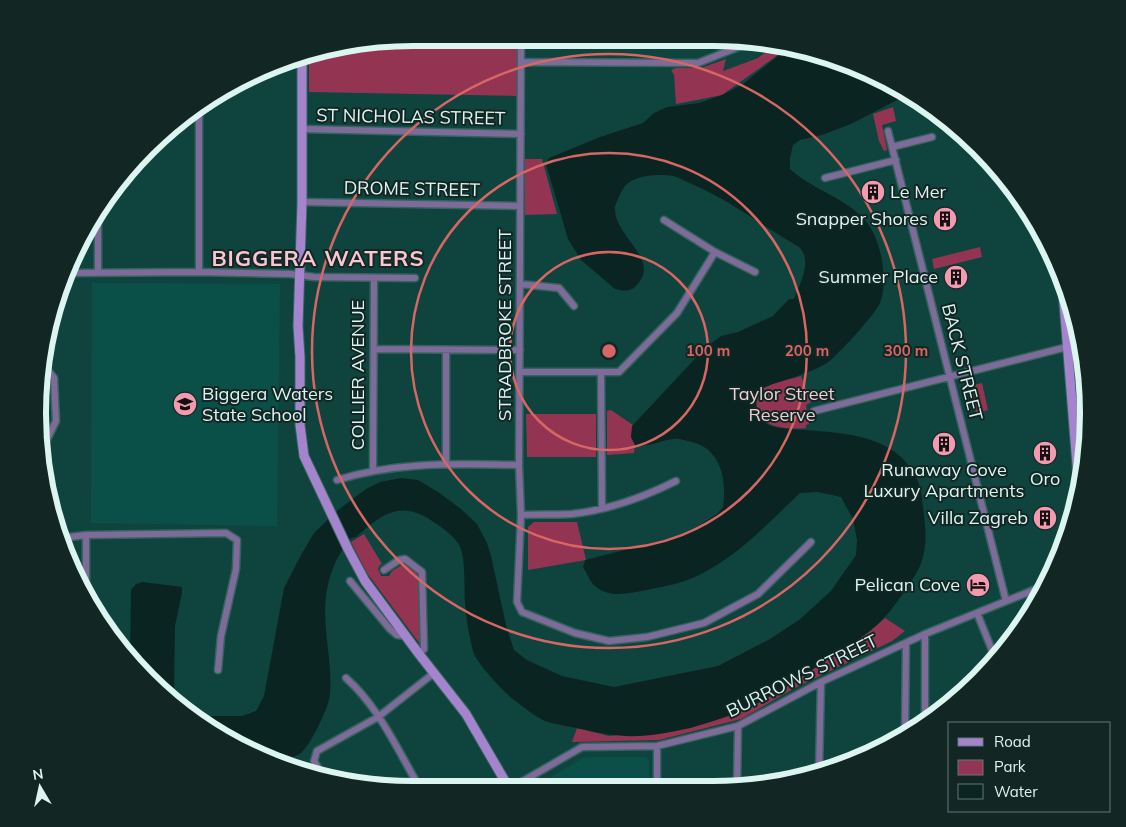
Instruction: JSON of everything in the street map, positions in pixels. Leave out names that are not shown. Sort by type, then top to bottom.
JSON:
[{"type":"main road","points":[[302,64],[302,202],[298,326],[300,425],[304,456],[365,581],[469,719],[506,781]]},
{"type":"main road","points":[[1065,311],[1077,462]]},
{"type":"street","name":"STRADBROKE STREET","points":[[521,46],[519,465],[521,515],[517,602],[522,612],[575,633],[609,641],[647,637],[704,623],[758,594],[811,542]]},
{"type":"street","points":[[521,62],[698,63],[738,47]]},
{"type":"street","points":[[199,115],[199,272]]},
{"type":"street","name":"ST NICHOLAS STREET","points":[[302,129],[521,134]]},
{"type":"street","name":"BACK STREET","points":[[888,131],[1006,601]]},
{"type":"street","points":[[892,147],[932,138]]},
{"type":"street","points":[[825,178],[896,160]]},
{"type":"street","name":"DROME STREET","points":[[302,202],[520,206]]},
{"type":"street","points":[[664,220],[715,252],[755,272]]},
{"type":"street","points":[[98,225],[98,273]]},
{"type":"street","points":[[520,372],[619,372],[677,313],[715,252]]},
{"type":"street","points":[[74,273],[199,272],[314,277],[415,278]]},
{"type":"street","name":"COLLIER AVENUE","points":[[373,472],[374,278]]},
{"type":"street","points":[[520,284],[559,288],[574,306]]},
{"type":"street","points":[[814,411],[1068,347]]},
{"type":"street","points":[[374,349],[520,350]]},
{"type":"street","points":[[446,350],[446,464]]},
{"type":"street","points":[[47,439],[56,421],[54,378],[49,371]]},
{"type":"street","points":[[602,372],[602,508]]},
{"type":"street","points":[[337,480],[411,465],[519,465]]},
{"type":"street","points":[[521,515],[572,514],[602,508],[646,496],[676,481]]},
{"type":"street","points":[[68,537],[86,535],[226,533],[237,540],[236,570],[221,636],[218,670]]},
{"type":"street","points":[[86,535],[86,580]]},
{"type":"street","points":[[384,570],[399,560],[405,559],[422,572],[424,649],[419,654]]},
{"type":"street","points":[[350,581],[390,629],[397,635],[406,636]]},
{"type":"street","name":"BURROWS STREET","points":[[522,781],[582,747],[657,746],[738,726],[820,682],[926,634],[1035,589]]},
{"type":"street","points":[[977,614],[993,652]]},
{"type":"street","points":[[925,713],[926,634]]},
{"type":"street","points":[[905,726],[906,643]]},
{"type":"street","points":[[317,768],[314,761],[317,751],[378,717],[434,673]]},
{"type":"street","points":[[346,678],[354,685],[378,717],[416,781]]},
{"type":"street","points":[[820,682],[820,764]]},
{"type":"street","points":[[737,780],[738,726]]},
{"type":"street","points":[[657,746],[657,781]]},
{"type":"shaded area","name":"Biggera Waters State School","points":[[92,283],[280,284],[277,526],[91,523]]},
{"type":"shaded area","points":[[646,757],[649,761],[649,781],[545,781],[583,758]]},
{"type":"green space","points":[[414,46],[519,46],[518,96],[309,92],[309,62],[342,53],[366,49]]},
{"type":"green space","points":[[771,51],[781,53],[722,95],[676,104],[674,75],[671,70],[676,68],[701,68],[726,59],[723,71],[758,58]]},
{"type":"green space","points":[[893,107],[896,121],[882,125],[887,150],[884,151],[879,141],[873,114]]},
{"type":"green space","points":[[525,159],[542,159],[557,214],[525,215]]},
{"type":"green space","points":[[980,247],[982,257],[934,269],[932,259]]},
{"type":"green space","points":[[1068,323],[1077,366],[1079,429]]},
{"type":"green space","name":"Taylor Street Reserve","points":[[801,376],[811,402],[806,405],[809,424],[806,425],[806,428],[781,427],[766,422],[757,410],[757,399],[760,392],[771,384]]},
{"type":"green space","points":[[982,383],[988,410],[976,413],[969,386]]},
{"type":"green space","points":[[611,410],[633,425],[631,437],[635,445],[634,453],[607,455],[607,411]]},
{"type":"green space","points":[[526,414],[596,414],[596,457],[527,457]]},
{"type":"green space","points":[[534,522],[577,522],[586,560],[528,570],[528,527]]},
{"type":"green space","points":[[364,534],[382,564],[378,569],[381,576],[389,576],[392,571],[405,563],[417,572],[419,580],[420,644],[367,573],[351,542]]},
{"type":"green space","points":[[885,618],[905,631],[892,641],[793,689],[741,719],[659,740],[572,742],[577,728],[609,736],[691,728],[735,713],[787,686],[869,632]]},
{"type":"water","points":[[782,53],[853,74],[901,98],[851,124],[822,135],[800,140],[793,145],[790,169],[808,183],[848,205],[871,228],[882,260],[883,294],[880,303],[871,317],[832,359],[812,371],[763,388],[759,393],[756,404],[756,410],[761,420],[772,426],[852,435],[882,444],[907,463],[916,477],[921,491],[924,514],[924,553],[914,578],[887,615],[861,638],[799,679],[747,708],[711,722],[676,731],[640,736],[605,734],[555,724],[538,717],[513,699],[500,687],[475,656],[466,615],[463,557],[457,542],[445,530],[423,516],[413,512],[393,512],[375,521],[356,537],[351,538],[334,565],[327,588],[325,608],[331,683],[330,695],[318,726],[305,749],[299,755],[288,759],[251,743],[205,716],[242,716],[256,711],[264,696],[284,588],[301,555],[314,533],[338,510],[366,489],[380,482],[401,478],[418,480],[461,509],[477,524],[487,543],[491,556],[506,625],[514,650],[527,660],[562,676],[614,687],[718,666],[770,639],[799,620],[831,591],[856,555],[857,540],[853,519],[841,497],[818,492],[800,493],[747,543],[717,565],[685,581],[647,590],[613,594],[607,593],[595,586],[583,567],[585,560],[684,535],[717,514],[723,507],[724,486],[722,475],[715,457],[708,450],[699,444],[676,439],[651,445],[635,445],[631,437],[632,426],[705,348],[721,336],[738,332],[773,316],[789,299],[794,299],[804,272],[805,259],[799,247],[708,191],[673,176],[650,176],[638,178],[628,183],[622,190],[615,206],[617,220],[636,249],[644,267],[643,276],[634,288],[626,290],[615,289],[581,260],[568,239],[546,164],[549,158],[600,137],[643,123],[654,113],[667,107],[699,103],[722,95],[743,84]]},
{"type":"water","points":[[143,582],[182,587],[175,626],[174,692],[130,647],[131,590],[136,584]]},
{"type":"place","name":"Le Mer","points":[[873,192]]},
{"type":"place","name":"Snapper Shores","points":[[945,219]]},
{"type":"place","name":"Summer Place","points":[[956,277]]},
{"type":"place","name":"Biggera Waters State School","points":[[185,404]]},
{"type":"place","name":"Runaway Cove Luxury Apartments","points":[[944,444]]},
{"type":"place","name":"Oro","points":[[1045,453]]},
{"type":"place","name":"Villa Zagreb","points":[[1045,518]]},
{"type":"place","name":"Pelican Cove","points":[[978,585]]},
{"type":"district","name":"BIGGERA WATERS","points":[[318,258]]}]
